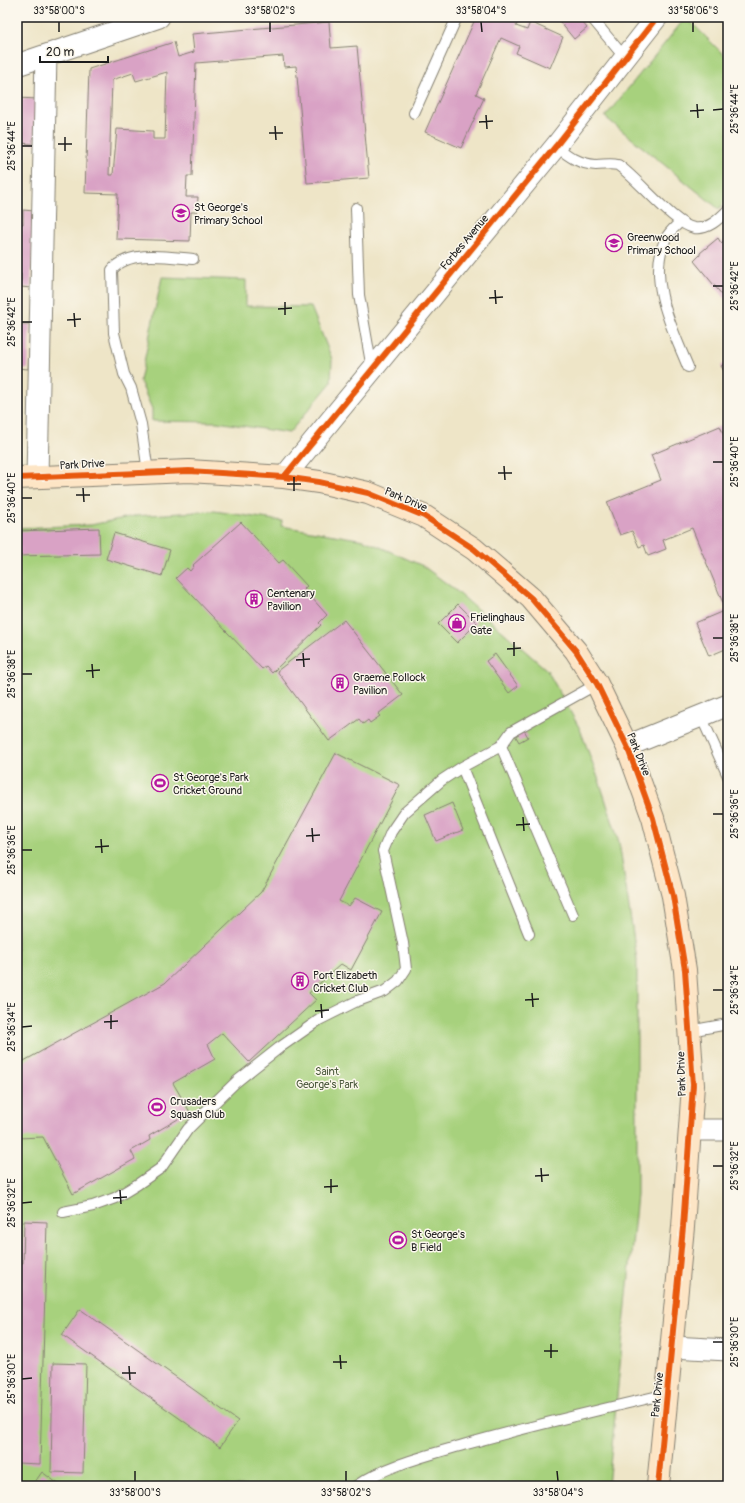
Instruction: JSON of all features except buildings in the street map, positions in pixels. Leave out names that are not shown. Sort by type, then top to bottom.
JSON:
[{"type":"street","points":[[17,65],[159,17]]},
{"type":"street","name":"Forbes Avenue","points":[[284,477],[556,146],[657,17]]},
{"type":"street","points":[[27,477],[46,55]]},
{"type":"street","name":"Park Drive","points":[[27,477],[189,471],[284,477],[319,482],[368,493],[424,516],[474,548],[531,598],[576,651],[597,684],[626,746],[653,818],[673,896],[685,970],[693,1085],[683,1227],[658,1486]]},
{"type":"street","points":[[626,746],[728,705]]},
{"type":"street","points":[[690,1130],[728,1130]]},
{"type":"street","points":[[672,1347],[728,1350]]},
{"type":"lane","points":[[414,113],[457,17]]},
{"type":"lane","points":[[591,17],[625,58]]},
{"type":"lane","points":[[556,146],[571,159],[595,165],[610,163],[618,165],[680,222],[687,226],[703,228],[716,221],[728,210]]},
{"type":"lane","points":[[356,208],[359,295],[372,369]]},
{"type":"lane","points":[[680,222],[665,240],[659,270],[664,308],[688,367]]},
{"type":"lane","points":[[148,472],[141,424],[119,356],[114,334],[112,270],[122,261],[134,257],[193,259]]},
{"type":"lane","points":[[63,1212],[93,1206],[115,1198],[138,1184],[161,1168],[188,1129],[236,1082],[279,1048],[319,1020],[355,1002],[385,991],[398,981],[406,968],[399,917],[383,851],[391,832],[404,813],[442,780],[462,767],[501,746],[510,732],[597,684]]},
{"type":"lane","points":[[701,716],[728,776]]},
{"type":"lane","points":[[501,746],[573,915]]},
{"type":"lane","points":[[462,767],[529,934]]},
{"type":"lane","points":[[689,1031],[728,1024]]},
{"type":"lane","points":[[356,1486],[386,1471],[434,1454],[549,1421],[667,1394]]},
{"type":"green space","points":[[686,17],[728,59],[728,198],[719,209],[605,117]]},
{"type":"green space","points":[[162,277],[246,280],[246,306],[311,307],[332,359],[331,383],[289,433],[217,422],[152,421],[152,409],[140,381]]},
{"type":"green space","name":"Saint George's Park","points":[[214,511],[282,521],[281,526],[364,540],[423,566],[454,589],[547,670],[580,729],[601,786],[619,842],[637,960],[637,1195],[608,1486],[17,1486],[17,528],[91,525],[134,516]]},
{"type":"cycle path","points":[[284,477],[556,146],[657,17]]},
{"type":"cycle path","points":[[17,478],[189,471],[284,477],[319,482],[368,493],[424,516],[474,549],[531,598],[576,651],[597,684],[627,746],[653,818],[673,896],[685,970],[693,1085],[683,1227],[658,1486]]},
{"type":"place","name":"St George's Primary School","points":[[181,213]]},
{"type":"place","name":"Greenwood Primary School","points":[[614,243]]},
{"type":"place","name":"Centenary Pavilion","points":[[254,599]]},
{"type":"place","name":"Frielinghaus Gate","points":[[457,623]]},
{"type":"place","name":"Graeme Pollock Pavilion","points":[[340,683]]},
{"type":"place","name":"St George's Park Cricket Ground","points":[[160,783]]},
{"type":"place","name":"Port Elizabeth Cricket Club","points":[[300,981]]},
{"type":"place","name":"Crusaders Squash Club","points":[[157,1107]]},
{"type":"place","name":"St George's B Field","points":[[398,1240]]}]
